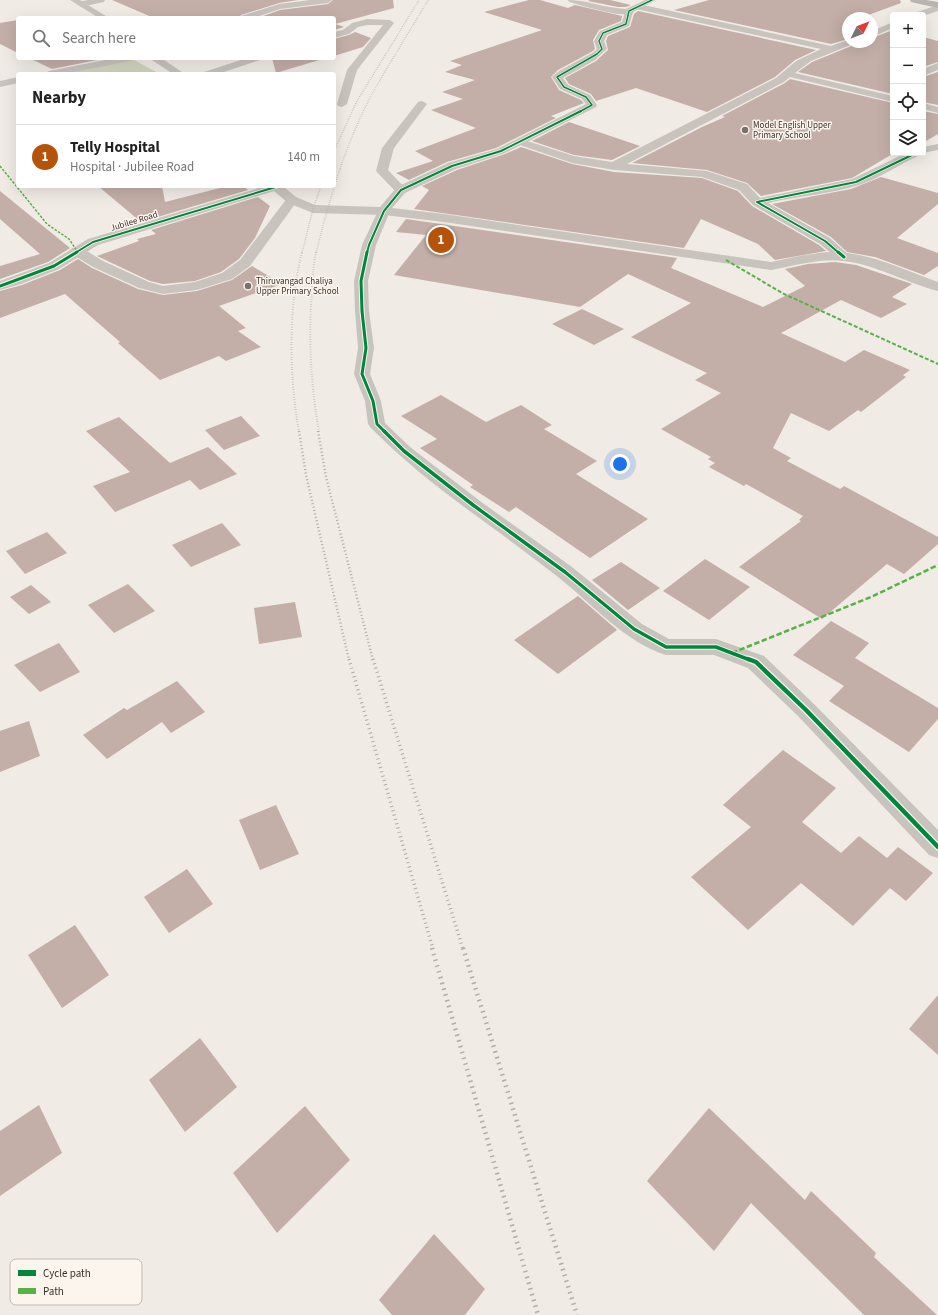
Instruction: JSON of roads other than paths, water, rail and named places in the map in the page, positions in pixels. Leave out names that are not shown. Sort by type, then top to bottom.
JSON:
[{"type":"main road","points":[[914,0],[938,7]]},
{"type":"street","points":[[78,2],[102,0]]},
{"type":"street","points":[[250,16],[279,7],[328,0]]},
{"type":"street","points":[[572,0],[616,11],[634,9],[833,49]]},
{"type":"street","points":[[652,0],[634,9],[626,24],[603,33],[599,41],[602,49],[595,58],[566,70],[557,77],[564,87],[586,97],[592,105],[501,151],[452,166],[401,190],[384,211],[369,245],[361,281],[362,311],[366,348],[362,374],[373,402],[377,424],[404,451],[473,505],[565,572],[634,629],[666,646],[716,647],[756,662],[806,710],[938,847]]},
{"type":"street","points":[[78,2],[102,16]]},
{"type":"street","points":[[925,12],[938,7]]},
{"type":"street","points":[[336,34],[346,32],[355,25],[367,22],[390,23],[352,70],[342,104]]},
{"type":"street","points":[[878,32],[890,27]]},
{"type":"street","points":[[614,166],[671,134],[692,126],[780,80],[788,74],[791,69],[802,62],[842,45]]},
{"type":"street","points":[[59,72],[120,60]]},
{"type":"street","points":[[157,60],[177,72]]},
{"type":"street","points":[[214,72],[252,60]]},
{"type":"street","points":[[926,72],[938,66]]},
{"type":"street","points":[[788,74],[890,98]]},
{"type":"street","points":[[0,84],[16,80]]},
{"type":"street","points":[[875,96],[890,88]]},
{"type":"street","points":[[401,190],[382,171],[388,148],[422,104]]},
{"type":"street","points":[[926,107],[938,110]]},
{"type":"street","points":[[521,142],[572,159],[614,166],[703,174],[743,187],[757,202],[825,241],[844,257]]},
{"type":"street","points":[[926,149],[938,147]]},
{"type":"street","points":[[757,202],[820,191],[855,182],[878,174],[908,156]]},
{"type":"street","name":"Jubilee Road","points":[[0,286],[16,282],[54,266],[93,242],[275,188]]},
{"type":"street","points":[[279,188],[292,200],[313,208],[384,211],[444,218],[771,266],[825,257],[844,257],[874,265],[938,287]]},
{"type":"street","points":[[77,251],[98,264],[144,285],[163,290],[197,286],[227,276],[245,263],[292,200]]},
{"type":"railway","points":[[336,147],[357,101],[419,0]]},
{"type":"railway","points":[[336,182],[352,137],[369,100],[428,0]]},
{"type":"railway","points":[[302,253],[313,209],[320,188]]},
{"type":"railway","points":[[316,253],[334,188]]},
{"type":"railway","points":[[299,432],[293,388],[292,319],[297,273],[302,252]]},
{"type":"railway","points":[[316,252],[311,309],[310,344],[312,380],[319,432]]},
{"type":"railway","points":[[299,431],[306,475],[349,660]]},
{"type":"railway","points":[[318,431],[326,477],[373,660]]},
{"type":"railway","points":[[349,659],[433,949]]},
{"type":"railway","points":[[373,659],[463,949]]},
{"type":"railway","points":[[432,948],[538,1315]]},
{"type":"railway","points":[[463,948],[577,1315]]},
{"type":"place","name":"Model English Upper Primary School","points":[[745,130]]},
{"type":"place","name":"Telly Hospital","points":[[441,240]]},
{"type":"place","name":"Thiruvangad Chaliya Upper Primary School","points":[[248,286]]}]
